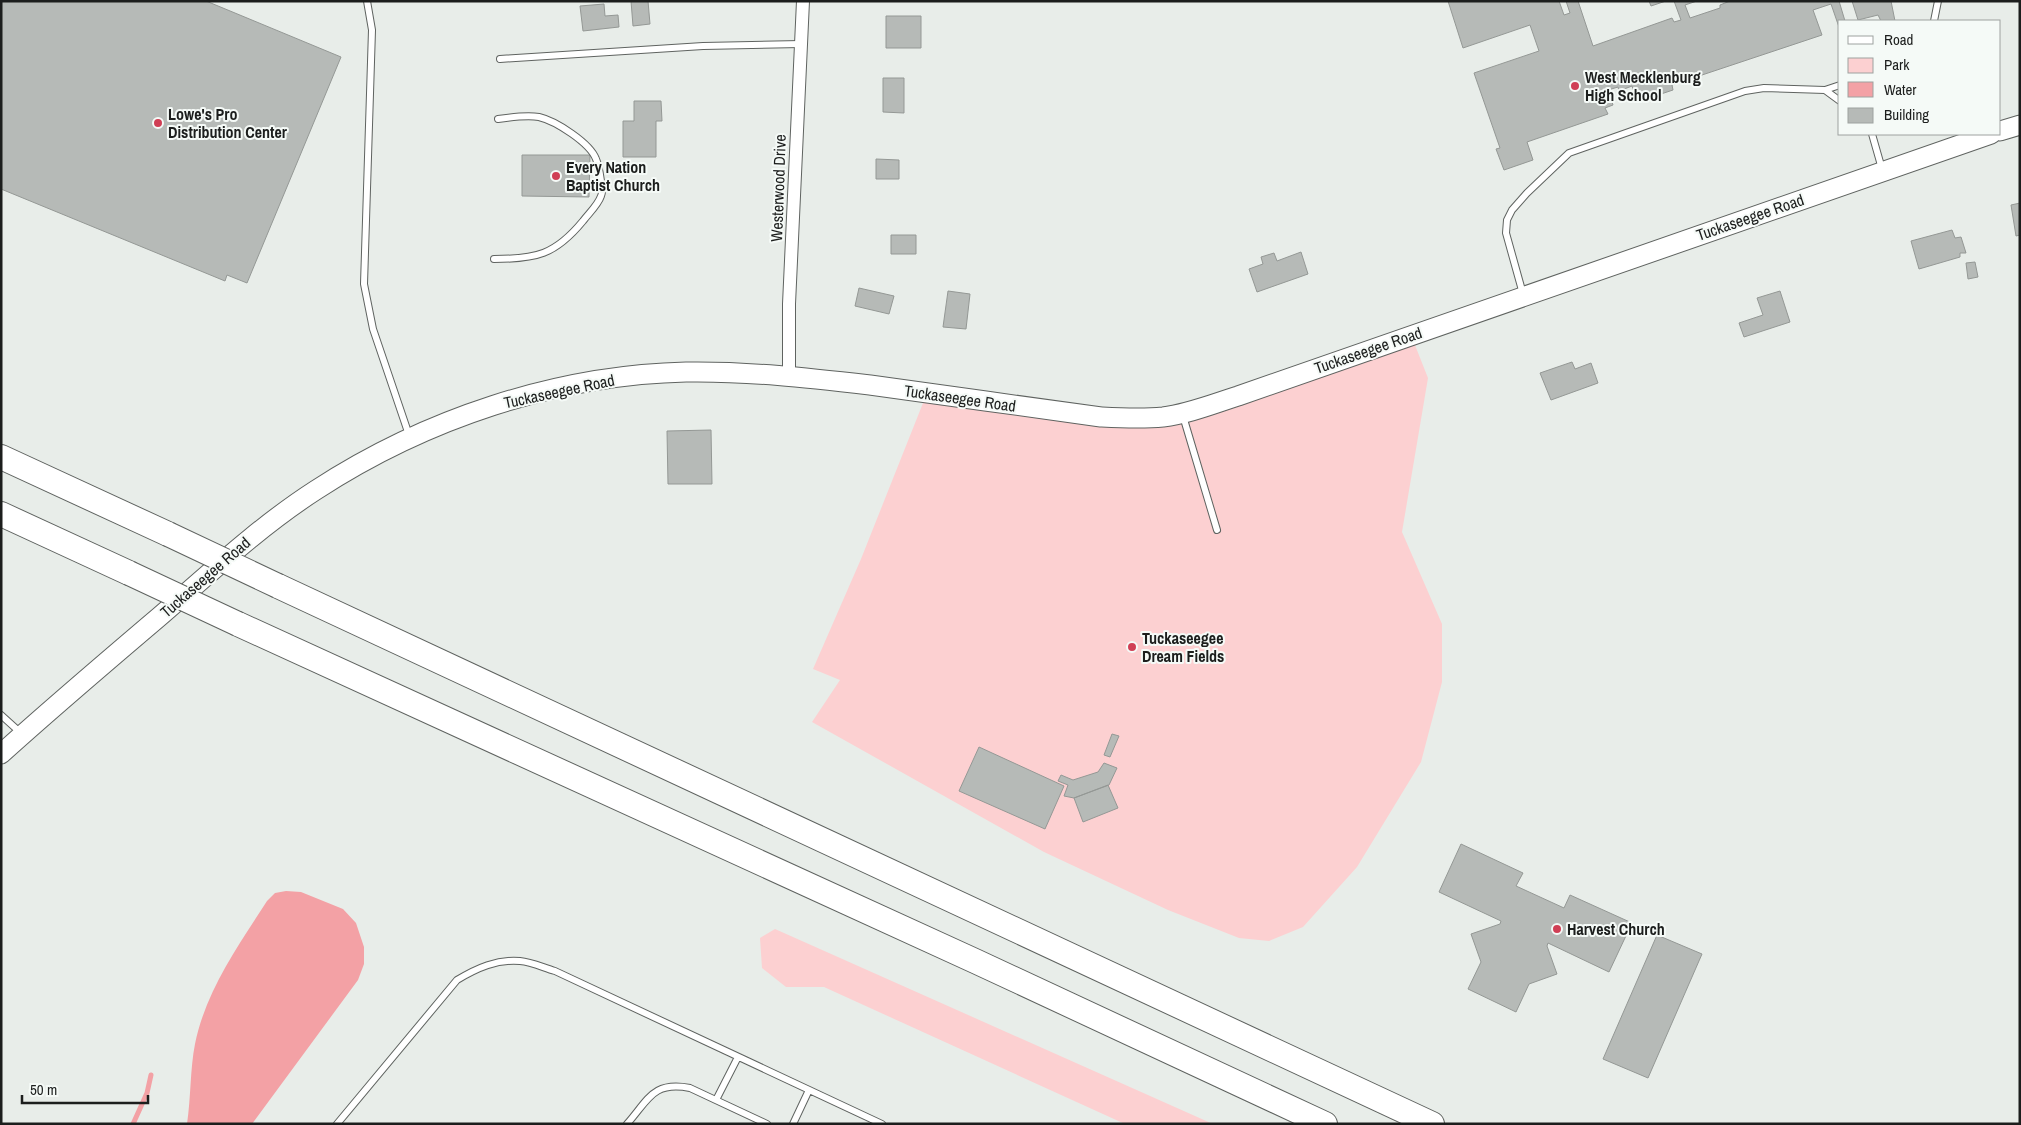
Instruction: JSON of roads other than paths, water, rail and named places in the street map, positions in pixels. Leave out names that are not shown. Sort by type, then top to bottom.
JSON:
[{"type":"highway","points":[[1,457],[1432,1124]]},
{"type":"highway","points":[[1,514],[975,961],[1325,1124]]},
{"type":"street","name":"Westerwood Drive","points":[[789,375],[789,304],[803,1]]},
{"type":"street","points":[[2001,131],[2020,125]]},
{"type":"street","name":"Tuckaseegee Road","points":[[1,754],[260,531],[316,490],[371,458],[410,439],[489,406],[557,388],[600,380],[684,372],[740,372],[789,375],[1101,417],[1136,419],[1164,417],[1238,396],[1988,135]]},
{"type":"lane","points":[[1934,20],[1938,1]]},
{"type":"lane","points":[[368,2],[372,30],[364,284],[373,329],[410,439]]},
{"type":"lane","points":[[500,59],[703,46],[801,44]]},
{"type":"lane","points":[[1523,296],[1506,233],[1507,220],[1512,210],[1526,193],[1569,154],[1745,91],[1764,88],[1824,90],[1838,86]]},
{"type":"lane","points":[[1824,90],[1838,100]]},
{"type":"lane","points":[[494,259],[528,258],[555,248],[581,223],[602,195],[596,158],[582,141],[550,120],[539,117],[526,116],[498,119]]},
{"type":"lane","points":[[1872,135],[1883,170]]},
{"type":"lane","points":[[1182,412],[1217,530]]},
{"type":"lane","points":[[1,715],[23,734]]},
{"type":"lane","points":[[337,1124],[457,980],[477,968],[499,962],[522,961],[555,971],[882,1124]]},
{"type":"lane","points":[[716,1100],[738,1057]]},
{"type":"lane","points":[[631,1123],[655,1091],[665,1086],[677,1086],[690,1088],[767,1124]]},
{"type":"lane","points":[[792,1124],[809,1090]]},
{"type":"water","points":[[286,891],[301,892],[343,909],[356,923],[364,947],[364,964],[358,980],[252,1124],[187,1124],[193,1054],[200,1024],[207,1005],[224,969],[267,901],[275,893]]},
{"type":"waterway","points":[[133,1124],[147,1093],[151,1075]]},
{"type":"place","name":"West Mecklenburg High School","points":[[1575,86]]},
{"type":"place","name":"Lowe's Pro Distribution Center","points":[[158,123]]},
{"type":"place","name":"Every Nation Baptist Church","points":[[556,176]]},
{"type":"place","name":"Tuckaseegee Dream Fields","points":[[1132,647]]},
{"type":"place","name":"Harvest Church","points":[[1557,929]]}]
